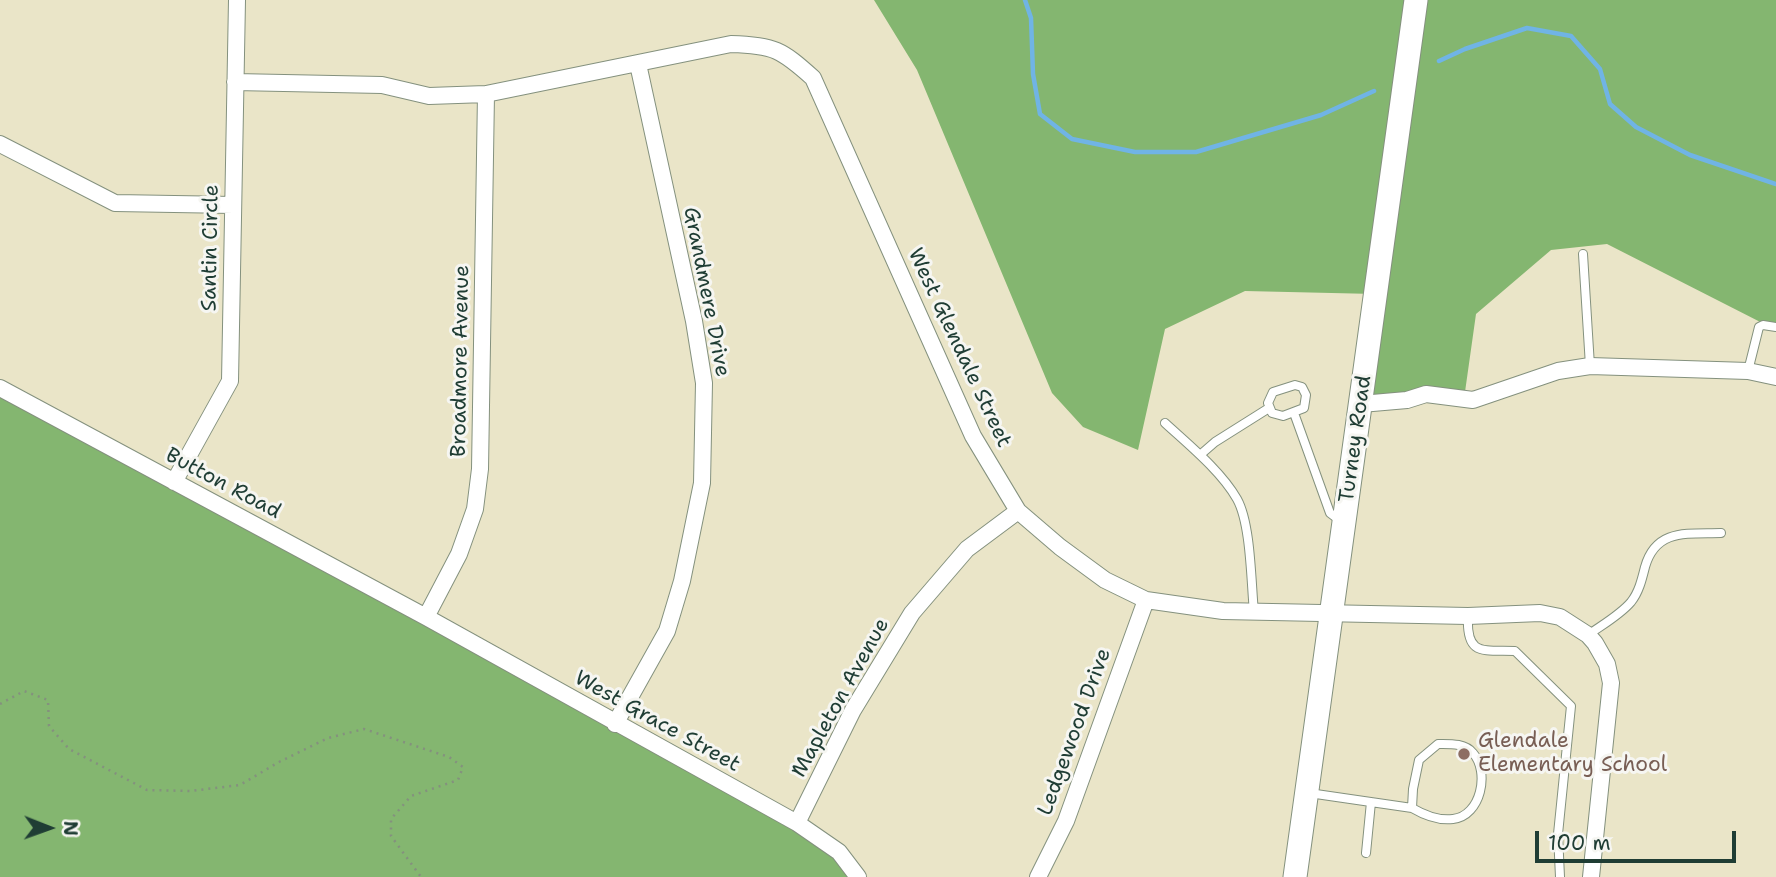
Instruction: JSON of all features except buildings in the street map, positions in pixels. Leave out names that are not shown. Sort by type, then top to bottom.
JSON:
[{"type":"street","name":"Santin Circle","points":[[174,482],[230,381],[237,0]]},
{"type":"street","name":"Turney Road","points":[[1295,877],[1416,0]]},
{"type":"street","name":"West Glendale Street","points":[[235,82],[382,85],[429,96],[486,94],[731,44],[764,45],[789,56],[813,78],[973,436],[1018,511],[1060,547],[1105,580],[1146,600],[1223,611],[1468,616],[1540,613],[1560,617],[1588,635],[1604,657],[1611,683],[1591,877]]},
{"type":"street","name":"Grandmere Drive","points":[[615,724],[667,631],[682,581],[702,484],[704,383],[694,321],[638,64]]},
{"type":"street","name":"Broadmore Avenue","points":[[426,617],[459,554],[475,509],[480,469],[486,94]]},
{"type":"street","points":[[0,144],[115,203],[233,205]]},
{"type":"street","points":[[1361,404],[1407,400],[1426,394],[1473,400],[1558,372],[1590,366],[1748,371],[1776,375]]},
{"type":"street","name":"Button Road","points":[[0,388],[426,617]]},
{"type":"street","name":"Mapleton Avenue","points":[[797,823],[853,710],[912,613],[967,550],[1018,511]]},
{"type":"street","name":"Ledgewood Drive","points":[[1038,877],[1066,821],[1146,600]]},
{"type":"street","name":"West Grace Street","points":[[426,617],[797,823],[839,852],[858,877]]},
{"type":"lane","points":[[1583,254],[1590,366]]},
{"type":"lane","points":[[1748,371],[1759,327],[1776,327]]},
{"type":"lane","points":[[1299,385],[1307,395],[1306,404],[1294,413],[1276,415],[1269,408],[1269,397],[1273,392],[1299,385]]},
{"type":"lane","points":[[1200,455],[1214,442],[1269,408]]},
{"type":"lane","points":[[1294,413],[1330,513],[1344,524]]},
{"type":"lane","points":[[1166,423],[1200,455],[1236,496],[1245,526],[1254,612]]},
{"type":"lane","points":[[1588,635],[1630,603],[1638,591],[1651,549],[1660,542],[1678,534],[1721,533]]},
{"type":"lane","points":[[1468,616],[1469,641],[1473,647],[1481,650],[1515,651],[1571,706],[1558,834],[1560,877]]},
{"type":"lane","points":[[1306,793],[1412,808],[1427,817],[1455,820],[1473,808],[1482,787],[1481,767],[1473,752],[1457,744],[1438,744],[1419,760],[1412,808]]},
{"type":"lane","points":[[1366,853],[1371,802]]},
{"type":"path","points":[[0,704],[24,691],[47,701],[49,726],[69,749],[147,790],[190,791],[240,785],[328,738],[364,729],[449,757],[463,767],[458,780],[411,796],[391,819],[391,836],[421,877]]},
{"type":"green space","points":[[874,0],[1776,0],[1776,330],[1607,244],[1551,250],[1476,314],[1464,399],[1361,404],[1375,294],[1245,291],[1165,329],[1138,450],[1083,427],[1052,393],[917,70]]},
{"type":"green space","points":[[0,388],[797,823],[858,877],[0,877]]},
{"type":"waterway","points":[[1025,0],[1031,18],[1033,74],[1040,114],[1072,139],[1135,152],[1196,152],[1321,115],[1374,91]]},
{"type":"waterway","points":[[1439,61],[1465,49],[1527,28],[1571,36],[1600,69],[1610,104],[1636,127],[1690,155],[1776,184]]},
{"type":"place","name":"Glendale Elementary School","points":[[1464,754]]}]
